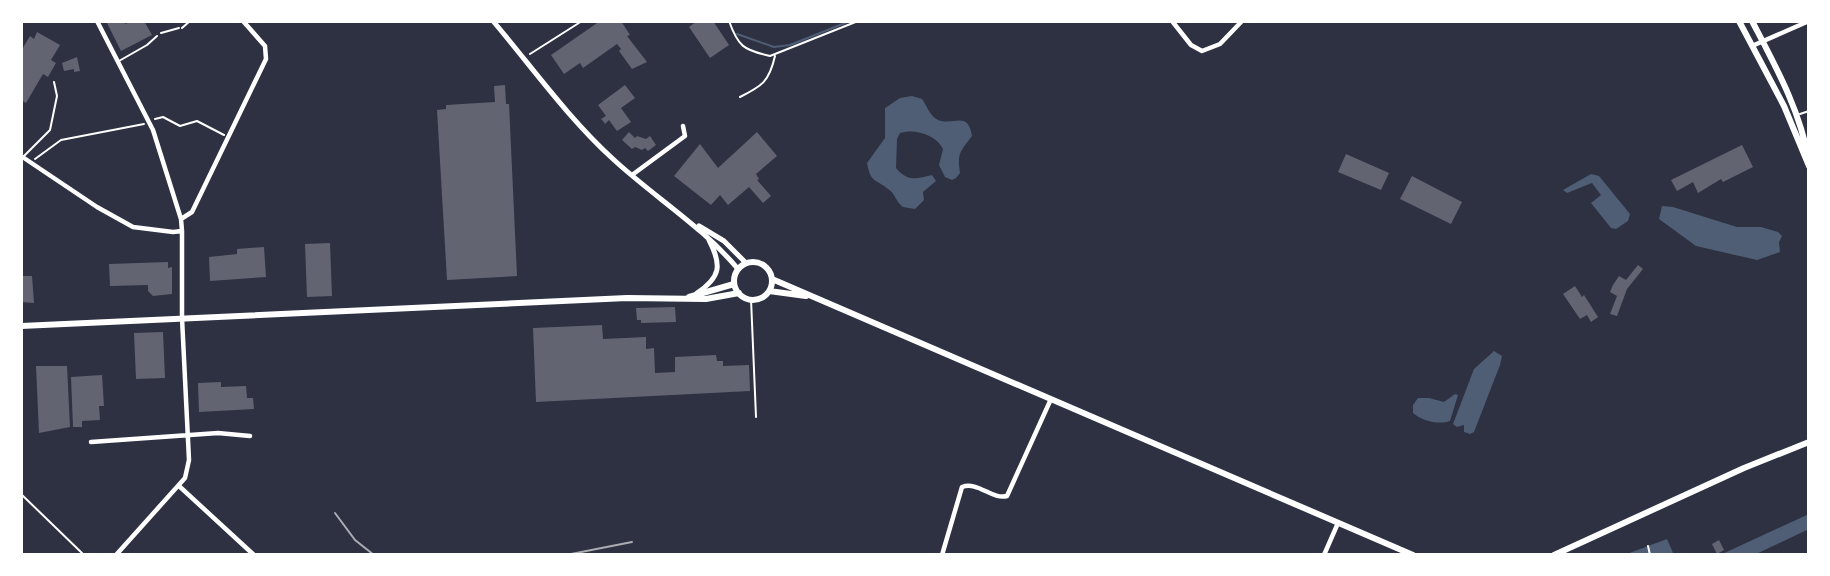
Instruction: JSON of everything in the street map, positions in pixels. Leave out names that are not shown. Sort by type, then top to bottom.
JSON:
[{"type":"main road","points":[[1739,21],[1789,118],[1809,165]]},
{"type":"main road","points":[[1752,21],[1798,114],[1809,165]]},
{"type":"main road","points":[[758,262],[768,268],[772,279],[769,291],[761,298],[751,299],[739,293],[734,284],[738,269],[746,263],[758,262]]},
{"type":"main road","points":[[772,279],[1413,555]]},
{"type":"main road","points":[[688,297],[734,284]]},
{"type":"main road","points":[[769,291],[811,297]]},
{"type":"main road","points":[[21,326],[688,297],[706,299],[739,293]]},
{"type":"main road","points":[[1554,555],[1744,468],[1809,442]]},
{"type":"street","points":[[97,21],[149,122],[181,219],[182,231],[187,471],[179,486],[116,555]]},
{"type":"street","points":[[181,219],[192,212],[267,54],[263,42],[243,21]]},
{"type":"street","points":[[493,21],[571,117],[632,175],[690,220],[738,269]]},
{"type":"street","points":[[1172,21],[1191,45],[1202,51],[1220,44],[1242,21]]},
{"type":"street","points":[[1752,46],[1809,21]]},
{"type":"street","points":[[632,175],[685,135],[683,126]]},
{"type":"street","points":[[22,156],[97,207],[133,226],[182,231]]},
{"type":"street","points":[[690,220],[724,241],[746,263]]},
{"type":"street","points":[[697,293],[712,282],[718,271],[717,254],[708,237]]},
{"type":"street","points":[[943,555],[962,487],[971,485],[1000,497],[1007,496],[1051,398]]},
{"type":"street","points":[[91,442],[218,433],[250,436]]},
{"type":"street","points":[[179,486],[254,555]]},
{"type":"street","points":[[1324,555],[1338,523]]},
{"type":"lane","points":[[182,28],[190,21]]},
{"type":"lane","points":[[118,62],[157,36]]},
{"type":"lane","points":[[22,156],[50,130],[57,96],[54,82]]},
{"type":"lane","points":[[1789,118],[1809,111]]},
{"type":"lane","points":[[751,299],[756,417]]},
{"type":"lane","points":[[21,494],[84,555]]},
{"type":"path","points":[[523,58],[582,21]]},
{"type":"path","points":[[729,21],[736,40],[743,47],[762,54],[775,55],[858,21]]},
{"type":"path","points":[[157,36],[182,28]]},
{"type":"path","points":[[740,97],[765,82],[775,55]]},
{"type":"path","points":[[30,162],[61,140],[139,126],[163,117],[180,126],[197,121],[228,138]]},
{"type":"path","points":[[1648,546],[1650,555]]},
{"type":"water","points":[[912,96],[922,99],[938,120],[964,121],[968,124],[972,136],[960,153],[960,173],[952,180],[945,177],[939,165],[943,149],[936,140],[918,132],[900,133],[897,139],[896,168],[908,177],[932,175],[936,181],[923,192],[924,200],[915,209],[903,207],[890,191],[874,179],[867,163],[885,138],[885,108],[900,98]]},
{"type":"water","points":[[1591,174],[1599,176],[1630,214],[1628,221],[1616,229],[1611,228],[1591,203],[1601,195],[1592,183],[1567,193],[1563,190]]},
{"type":"water","points":[[1662,206],[1737,227],[1761,227],[1778,232],[1782,236],[1779,242],[1780,252],[1757,260],[1696,246],[1659,219]]},
{"type":"water","points":[[1494,351],[1502,356],[1500,365],[1474,432],[1470,434],[1464,432],[1464,425],[1457,427],[1453,424],[1474,369]]},
{"type":"water","points":[[1455,394],[1458,395],[1450,421],[1430,422],[1413,413],[1413,405],[1418,398],[1444,402]]},
{"type":"water","points":[[1809,514],[1809,529],[1754,555],[1720,555]]},
{"type":"water","points":[[1667,539],[1674,555],[1624,555]]},
{"type":"building","points":[[106,21],[124,21],[125,24],[144,21],[152,35],[121,51]]},
{"type":"building","points":[[600,21],[621,21],[630,35],[627,36],[647,62],[632,69],[617,44],[583,68],[580,63],[564,74],[551,55]]},
{"type":"building","points":[[697,21],[713,21],[729,45],[710,58],[689,27]]},
{"type":"building","points":[[37,32],[60,45],[51,60],[56,63],[48,77],[43,74],[26,103],[21,100],[21,51],[30,36],[34,39]]},
{"type":"building","points":[[77,57],[80,71],[64,71],[62,63]]},
{"type":"building","points":[[505,85],[506,104],[509,104],[517,276],[447,280],[437,110],[446,109],[446,105],[495,102],[494,86]]},
{"type":"building","points":[[625,85],[635,98],[621,108],[631,122],[617,131],[609,120],[605,124],[601,119],[606,116],[598,105]]},
{"type":"building","points":[[629,132],[635,138],[637,136],[646,139],[650,136],[656,145],[648,151],[645,148],[632,149],[622,140]]},
{"type":"building","points":[[757,132],[777,156],[756,174],[759,179],[757,180],[771,196],[763,203],[749,187],[728,205],[720,195],[711,205],[674,176],[700,144],[718,168]]},
{"type":"building","points":[[1742,145],[1753,167],[1723,182],[1721,179],[1698,193],[1693,182],[1677,191],[1671,180]]},
{"type":"building","points":[[1346,154],[1389,173],[1381,190],[1338,172]]},
{"type":"building","points":[[1412,176],[1462,202],[1451,224],[1400,199]]},
{"type":"building","points":[[330,243],[332,296],[307,297],[305,244]]},
{"type":"building","points":[[264,247],[266,277],[210,281],[209,257],[237,254],[237,249]]},
{"type":"building","points":[[168,262],[168,268],[172,267],[172,294],[153,296],[148,291],[148,285],[110,286],[109,264]]},
{"type":"building","points":[[1638,265],[1643,269],[1627,289],[1617,316],[1610,314],[1617,296],[1610,292],[1613,285],[1619,276],[1626,280]]},
{"type":"building","points":[[21,276],[32,276],[34,303],[21,302]]},
{"type":"building","points":[[1575,286],[1598,317],[1591,322],[1587,315],[1580,319],[1563,294]]},
{"type":"building","points":[[675,307],[676,322],[641,323],[641,320],[637,320],[636,308]]},
{"type":"building","points":[[602,325],[603,339],[646,337],[646,349],[654,348],[655,373],[675,372],[675,357],[716,355],[717,361],[723,361],[723,366],[749,365],[750,391],[536,402],[533,328]]},
{"type":"building","points":[[163,332],[165,378],[136,379],[134,333]]},
{"type":"building","points":[[36,366],[67,366],[70,427],[39,433]]},
{"type":"building","points":[[102,375],[104,406],[99,406],[100,420],[82,421],[82,427],[73,427],[71,377]]},
{"type":"building","points":[[221,382],[221,387],[246,386],[247,398],[253,398],[254,409],[199,412],[198,383]]},
{"type":"building","points":[[1719,540],[1724,550],[1717,554],[1712,544]]},
{"type":"waterway","points":[[737,34],[774,47],[790,45],[850,21]]},
{"type":"railway","points":[[335,513],[355,540],[374,555]]},
{"type":"railway","points":[[566,555],[632,542]]}]
